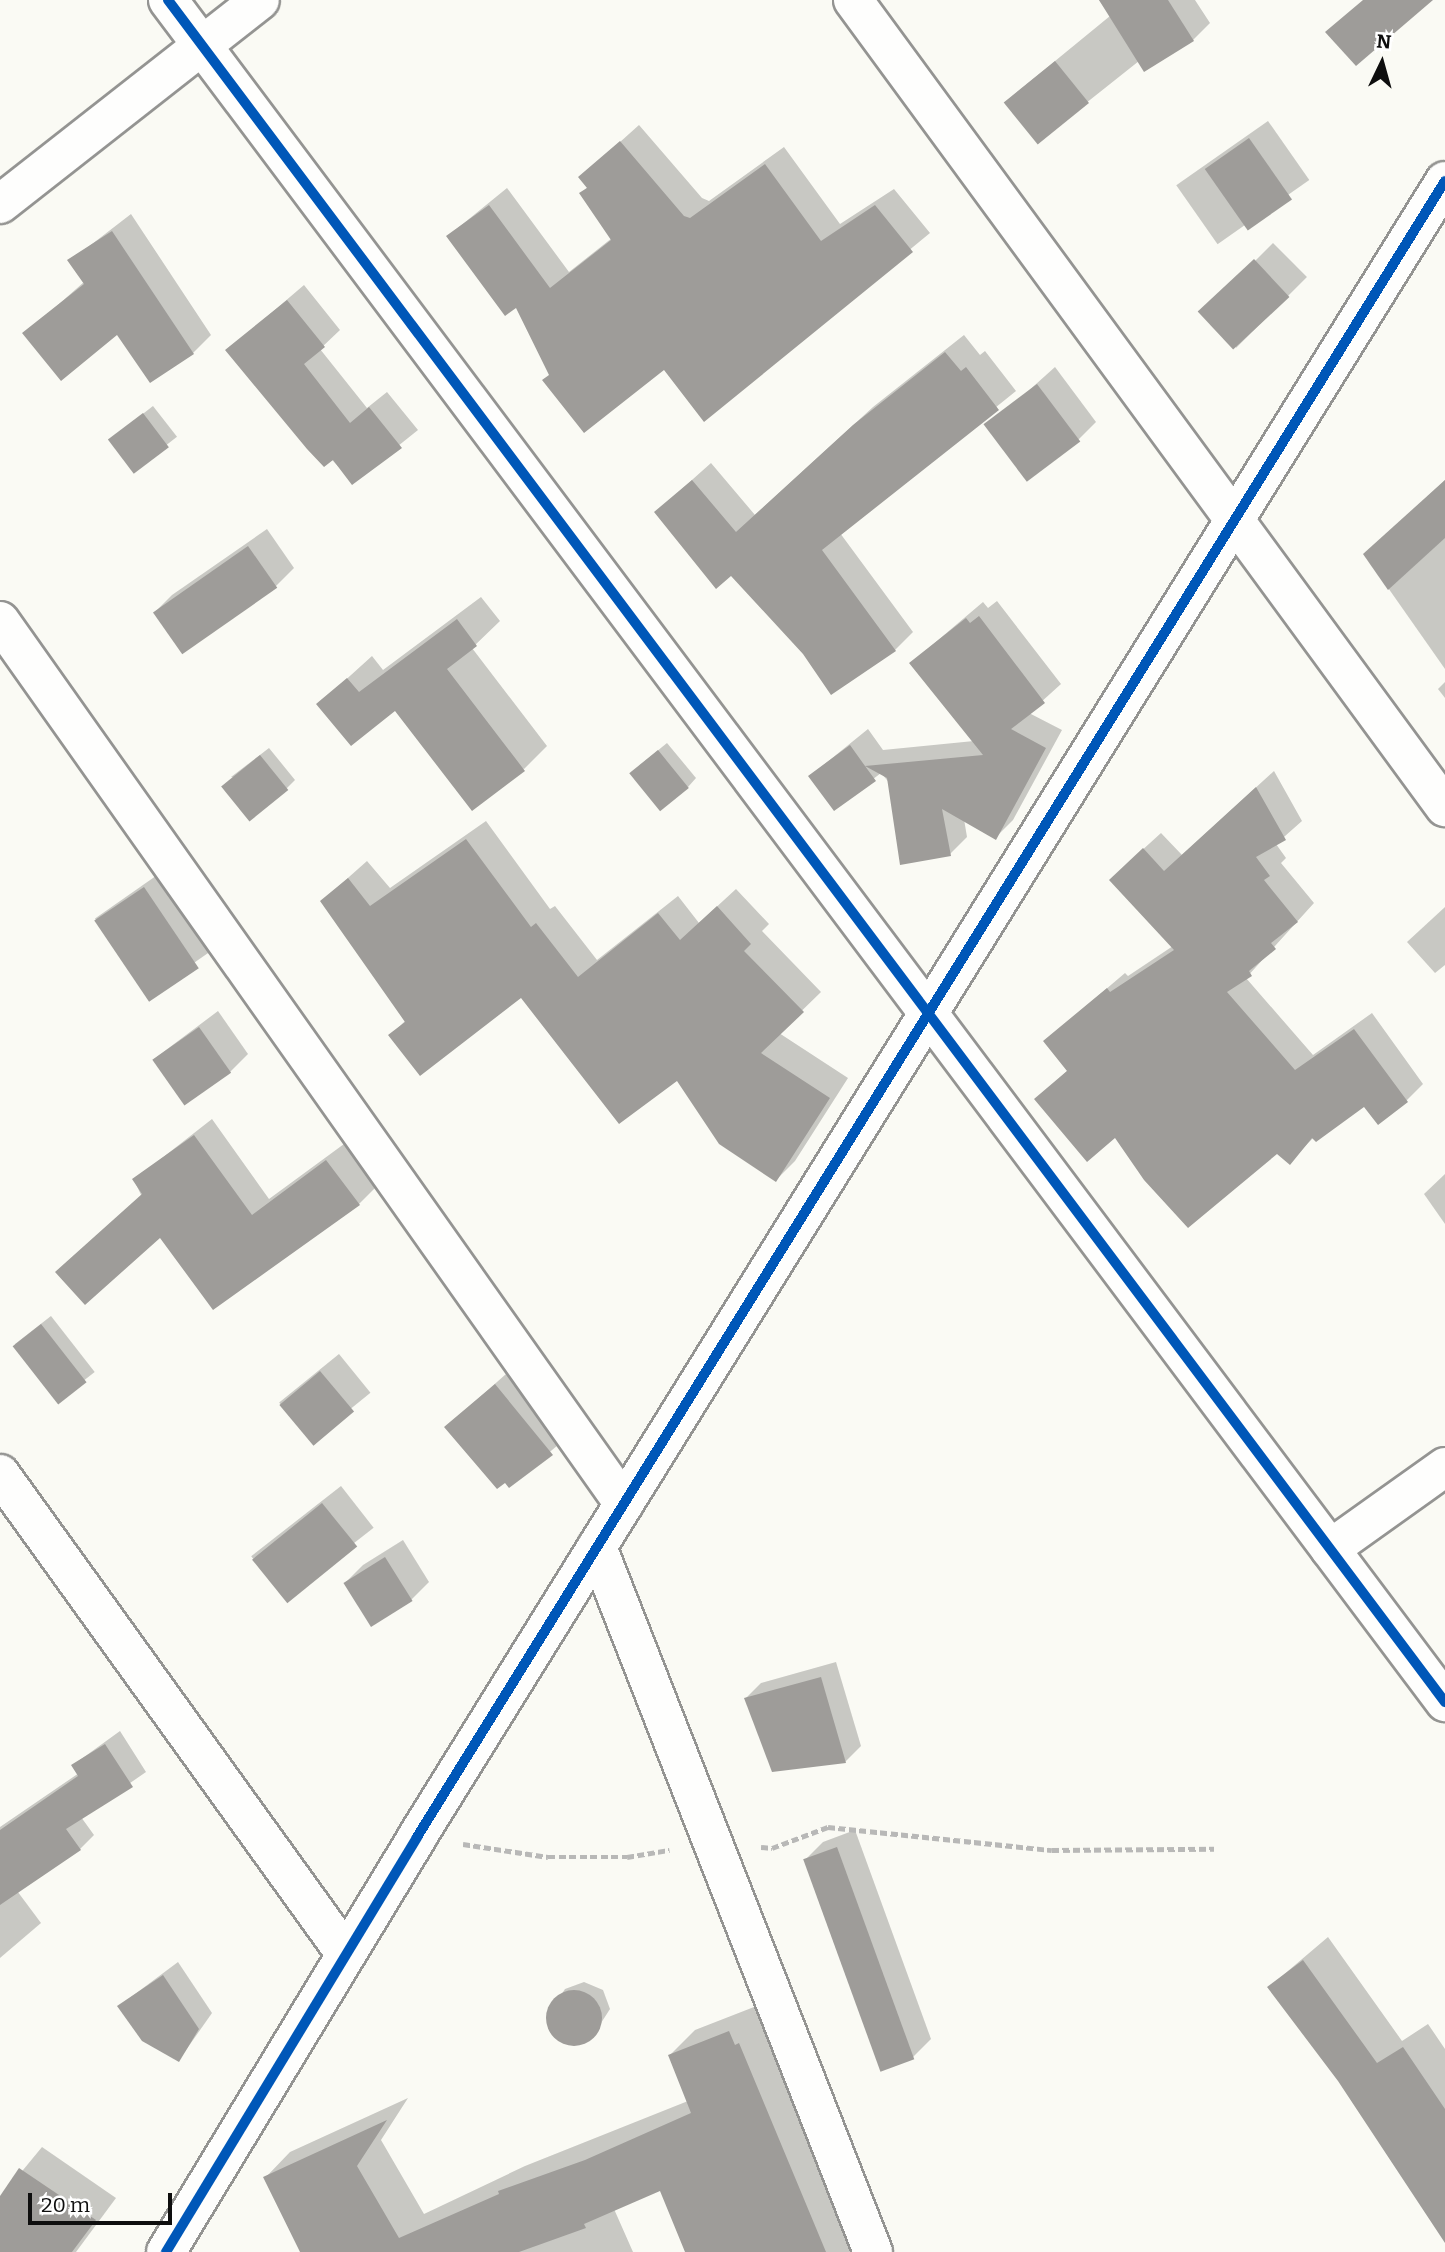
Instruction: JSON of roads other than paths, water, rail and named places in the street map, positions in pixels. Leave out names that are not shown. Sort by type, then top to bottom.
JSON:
[{"type":"street","points":[[168,0],[1445,1702]]},
{"type":"street","points":[[0,204],[260,0]]},
{"type":"street","points":[[853,0],[1445,807]]},
{"type":"street","points":[[166,2252],[345,1953],[1445,181]]},
{"type":"street","points":[[0,621],[624,1504]]},
{"type":"street","points":[[1330,1549],[1445,1467]]},
{"type":"street","points":[[0,1474],[345,1953]]},
{"type":"street","points":[[597,1547],[710,1843],[873,2252]]}]
